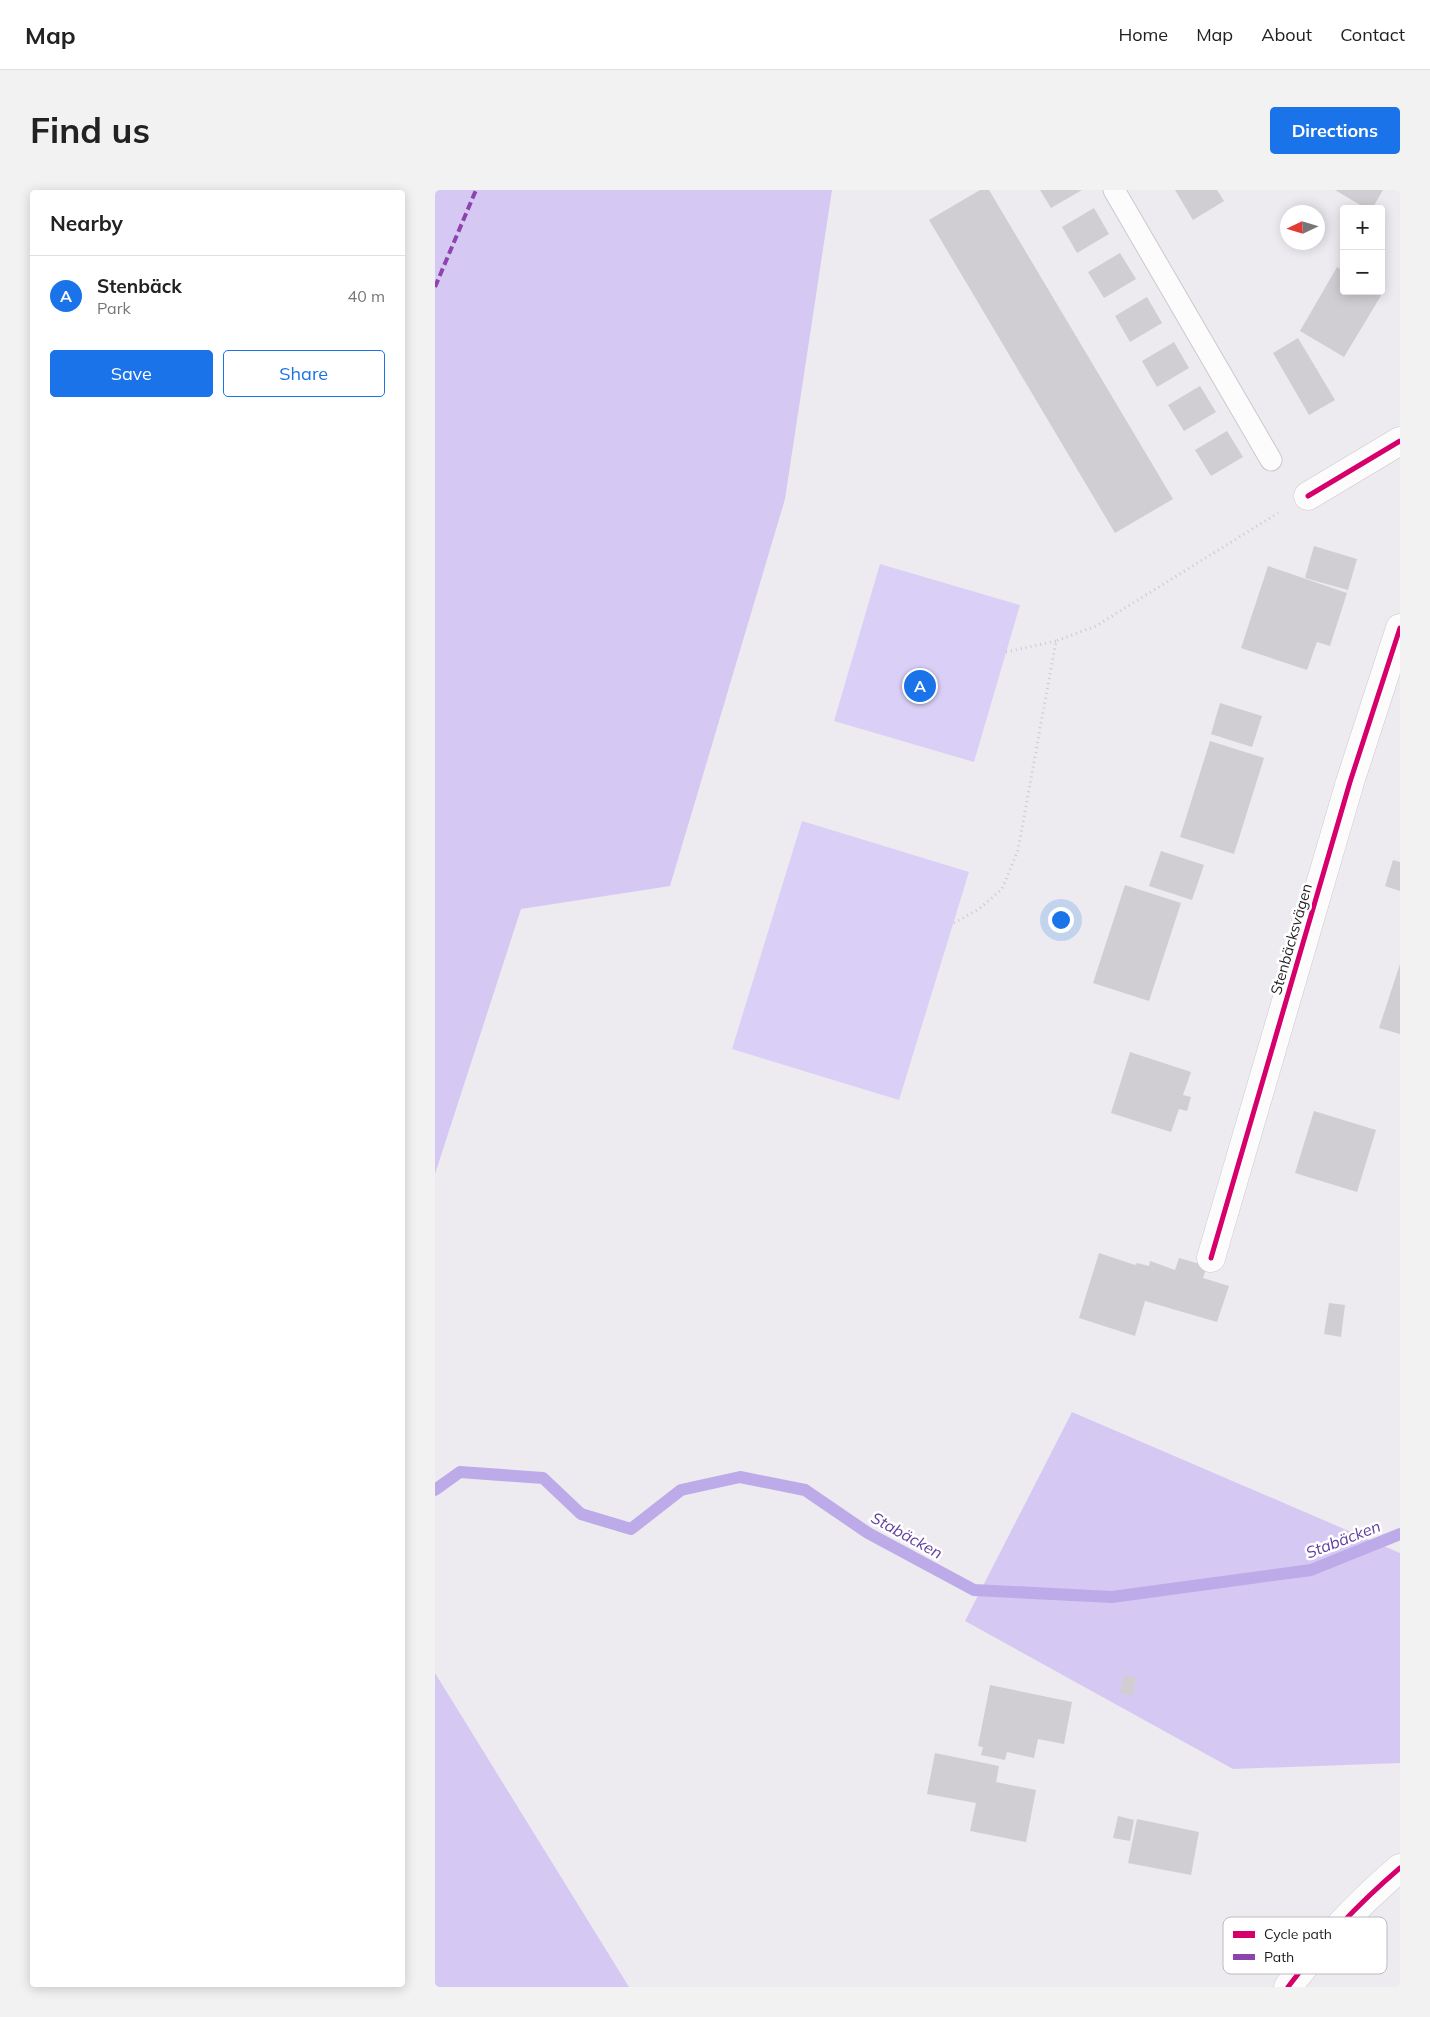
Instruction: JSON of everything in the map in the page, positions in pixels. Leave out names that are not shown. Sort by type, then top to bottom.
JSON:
[{"type":"street","points":[[1308,496],[1400,441]]},
{"type":"street","name":"Stenbäcksvägen","points":[[1211,1258],[1347,792],[1400,628]]},
{"type":"street","points":[[1348,1917],[1370,1894],[1400,1868]]},
{"type":"street","points":[[1288,1987],[1298,1974]]},
{"type":"lane","points":[[1114,190],[1271,460]]},
{"type":"path","points":[[1006,652],[1056,641],[1096,626],[1308,496]]},
{"type":"path","points":[[954,923],[979,909],[1002,888],[1018,850],[1056,641]]},
{"type":"shaded area","points":[[435,190],[832,190],[785,499],[670,886],[521,909],[435,1174]]},
{"type":"shaded area","points":[[880,564],[1020,605],[974,762],[834,721]]},
{"type":"shaded area","points":[[802,821],[969,872],[899,1100],[732,1049]]},
{"type":"shaded area","points":[[1072,1412],[1400,1553],[1400,1763],[1233,1769],[965,1621]]},
{"type":"shaded area","points":[[435,1673],[629,1987],[435,1987]]},
{"type":"building","points":[[980,190],[989,190],[1173,499],[1115,533],[929,220]]},
{"type":"building","points":[[1040,190],[1082,190],[1051,208]]},
{"type":"building","points":[[1175,190],[1217,190],[1224,201],[1193,220]]},
{"type":"building","points":[[1335,190],[1383,190],[1374,205],[1360,205]]},
{"type":"building","points":[[1094,208],[1109,234],[1077,253],[1062,227]]},
{"type":"building","points":[[1120,253],[1136,279],[1104,298],[1088,272]]},
{"type":"building","points":[[1337,267],[1340,269],[1340,295],[1381,295],[1344,357],[1300,331]]},
{"type":"building","points":[[1147,297],[1162,323],[1130,342],[1115,316]]},
{"type":"building","points":[[1298,338],[1335,400],[1309,415],[1273,353]]},
{"type":"building","points":[[1174,342],[1189,368],[1157,387],[1142,361]]},
{"type":"building","points":[[1200,386],[1216,412],[1184,431],[1168,405]]},
{"type":"building","points":[[1227,431],[1243,457],[1211,476],[1195,450]]},
{"type":"building","points":[[1314,546],[1357,559],[1348,590],[1305,578]]},
{"type":"building","points":[[1268,566],[1347,593],[1330,646],[1317,642],[1307,670],[1241,648]]},
{"type":"building","points":[[1220,703],[1262,716],[1252,747],[1211,734]]},
{"type":"building","points":[[1210,741],[1264,758],[1234,854],[1180,837]]},
{"type":"building","points":[[1161,851],[1204,865],[1192,900],[1149,886]]},
{"type":"building","points":[[1393,860],[1400,862],[1400,891],[1385,886]]},
{"type":"building","points":[[1125,885],[1181,903],[1149,1001],[1093,983]]},
{"type":"building","points":[[1400,964],[1400,1034],[1379,1028]]},
{"type":"building","points":[[1130,1052],[1191,1072],[1183,1095],[1191,1097],[1187,1111],[1179,1109],[1171,1132],[1111,1113]]},
{"type":"building","points":[[1314,1111],[1376,1130],[1357,1192],[1295,1173]]},
{"type":"building","points":[[1099,1253],[1135,1265],[1137,1263],[1149,1266],[1150,1261],[1175,1270],[1179,1258],[1207,1266],[1203,1278],[1229,1286],[1217,1322],[1145,1301],[1135,1336],[1079,1318]]},
{"type":"building","points":[[1329,1303],[1345,1305],[1341,1337],[1324,1334]]},
{"type":"building","points":[[1124,1675],[1136,1678],[1133,1696],[1120,1693]]},
{"type":"building","points":[[990,1685],[1072,1702],[1064,1744],[1038,1739],[1034,1758],[1007,1752],[1005,1760],[981,1755],[983,1747],[978,1746]]},
{"type":"building","points":[[935,1753],[999,1766],[996,1782],[1036,1790],[1026,1842],[970,1831],[976,1803],[927,1794]]},
{"type":"building","points":[[1118,1816],[1134,1820],[1130,1841],[1113,1838]]},
{"type":"building","points":[[1137,1819],[1199,1832],[1191,1875],[1128,1863]]},
{"type":"waterway","name":"Stabäcken","points":[[435,1490],[460,1472],[543,1478],[581,1514],[631,1529],[681,1490],[740,1477],[805,1490],[868,1533],[974,1590],[1112,1597],[1311,1570],[1400,1534]]},
{"type":"marked path","points":[[435,287],[476,190]]},
{"type":"cycle path","points":[[1308,496],[1400,441]]},
{"type":"cycle path","points":[[1211,1258],[1350,782],[1400,628]]},
{"type":"cycle path","points":[[1349,1917],[1400,1868]]},
{"type":"cycle path","points":[[1288,1987],[1299,1974]]},
{"type":"place","name":"Stenbäck","points":[[920,686]]}]
